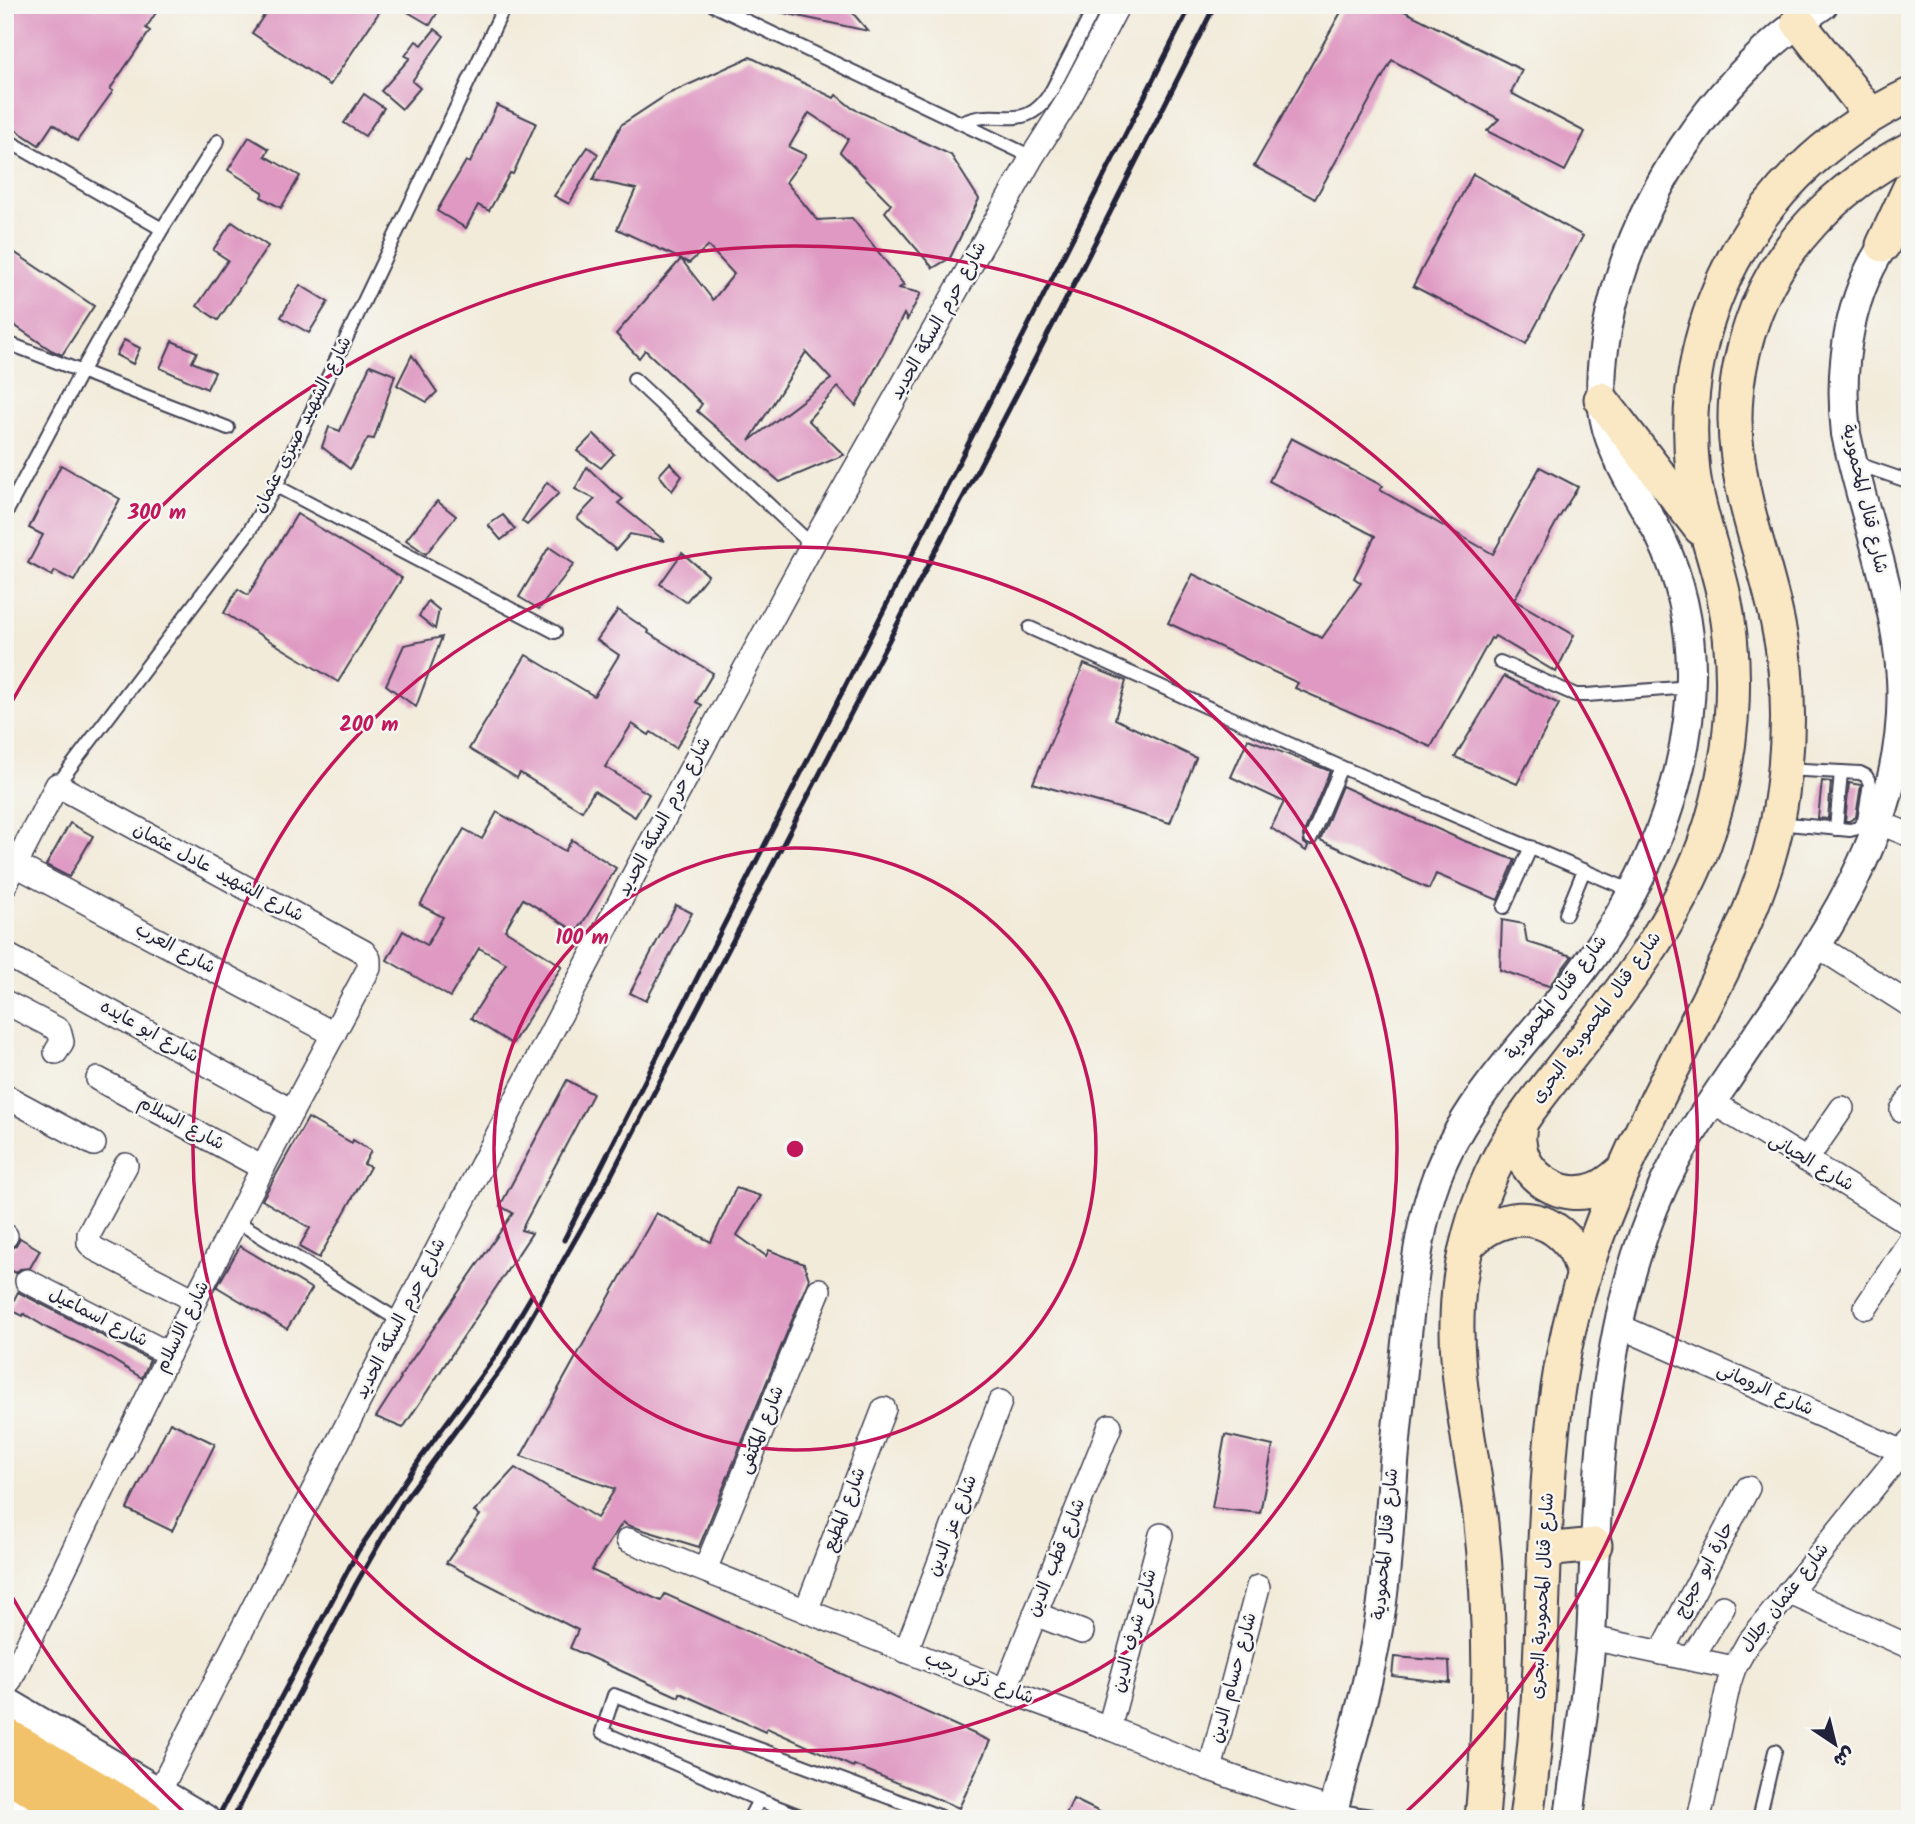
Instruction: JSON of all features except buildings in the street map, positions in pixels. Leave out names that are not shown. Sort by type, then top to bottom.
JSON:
[{"type":"highway","points":[[5,1737],[152,1805]]},
{"type":"highway","points":[[5,1771],[87,1819]]},
{"type":"main road","points":[[1810,14],[1871,116]]},
{"type":"main road","name":"شارع قنال المحمودية البحرى","points":[[1482,1819],[1489,1674],[1488,1622],[1480,1517],[1463,1413],[1457,1346],[1460,1279],[1467,1246],[1480,1203],[1497,1162],[1542,1092],[1597,1023],[1653,944],[1689,880],[1714,811],[1729,739],[1732,681],[1723,594],[1694,477],[1691,415],[1698,354],[1713,303],[1742,244],[1781,190],[1823,150],[1871,116],[1910,95]]},
{"type":"main road","name":"شارع قنال المحمودية البحرى","points":[[1526,1819],[1539,1686],[1552,1443],[1569,1330],[1584,1276],[1623,1170],[1740,937],[1754,901],[1777,822],[1785,769],[1788,732],[1784,659],[1778,623],[1737,456],[1735,411],[1742,354],[1765,290],[1794,244],[1852,185],[1910,149]]},
{"type":"main road","points":[[1883,245],[1910,187]]},
{"type":"main road","points":[[1601,399],[1708,538]]},
{"type":"main road","points":[[1520,1124],[1519,1141],[1523,1158],[1532,1173],[1545,1184],[1561,1191],[1578,1193],[1611,1181],[1623,1170]]},
{"type":"main road","points":[[1467,1246],[1477,1235],[1504,1220],[1535,1221],[1549,1226],[1572,1246],[1584,1276]]},
{"type":"main road","points":[[1545,1550],[1595,1545]]},
{"type":"street","name":"شارع حرم السكة الحديد","points":[[152,1805],[538,1054],[813,545],[1032,158],[1067,102],[1118,5]]},
{"type":"street","name":"شارع قنال المحمودية","points":[[1332,1814],[1370,1670],[1378,1628],[1412,1291],[1427,1207],[1435,1180],[1446,1154],[1476,1105],[1588,964],[1611,929],[1654,844],[1672,796],[1687,729],[1691,687],[1690,643],[1685,607],[1675,571],[1661,538],[1618,458],[1607,429],[1601,399],[1604,347],[1615,293],[1625,258],[1639,225],[1682,149],[1722,96],[1766,49],[1810,14]]},
{"type":"street","name":"شارع قنال المحمودية","points":[[1569,1819],[1591,1638],[1600,1460],[1606,1406],[1619,1326],[1636,1259],[1660,1193],[1675,1162],[1845,897],[1871,828],[1891,788],[1901,715],[1897,642],[1852,462],[1843,406],[1843,378],[1851,322],[1860,295],[1883,245],[1910,215]]},
{"type":"street","name":"شارع الشهيد صبرى عثمان","points":[[10,875],[57,785]]},
{"type":"street","name":"شارع الشهيد عادل عثمان","points":[[57,785],[364,952],[369,959],[369,968]]},
{"type":"street","points":[[1871,828],[1910,835]]},
{"type":"street","name":"شارع العرب","points":[[10,875],[334,1034]]},
{"type":"street","points":[[1816,945],[1910,1005]]},
{"type":"street","name":"شارع ابو عايده","points":[[5,954],[292,1111]]},
{"type":"street","name":"شارع الاسلام","points":[[5,1691],[195,1300],[369,968]]},
{"type":"street","points":[[5,1002],[59,1030],[62,1042],[57,1052]]},
{"type":"street","name":"شارع السلام","points":[[98,1079],[263,1168]]},
{"type":"street","points":[[5,1096],[94,1144]]},
{"type":"street","name":"شارع الحيانى","points":[[1712,1102],[1806,1160],[1906,1214]]},
{"type":"street","points":[[1806,1160],[1842,1108]]},
{"type":"street","points":[[126,1165],[89,1234],[89,1243],[95,1249],[195,1300]]},
{"type":"street","points":[[1866,1307],[1910,1241]]},
{"type":"street","name":"شارع اسماعيل","points":[[27,1281],[169,1354]]},
{"type":"street","name":"شارع المكتفى","points":[[705,1570],[819,1290]]},
{"type":"street","name":"شارع الرومانى","points":[[1619,1326],[1907,1450]]},
{"type":"street","name":"شارع عز الدين","points":[[906,1651],[1000,1402]]},
{"type":"street","name":"شارع المطيع","points":[[806,1611],[884,1409]]},
{"type":"street","name":"شارع قطب الدين","points":[[1005,1690],[1110,1426]]},
{"type":"street","name":"شارع عثمان جلال","points":[[1699,1819],[1734,1668],[1748,1643],[1907,1450]]},
{"type":"street","name":"حارة ابو حجاج","points":[[1661,1653],[1748,1488]]},
{"type":"street","name":"شارع شرف الدين","points":[[1109,1728],[1161,1535]]},
{"type":"street","name":"شارع ذكى رجب","points":[[628,1539],[1005,1690],[1332,1814]]},
{"type":"street","name":"شارع حسام الدين","points":[[1210,1769],[1258,1587]]},
{"type":"street","points":[[1788,1592],[1910,1647]]},
{"type":"street","points":[[1691,1659],[1723,1606]]},
{"type":"street","points":[[1035,1614],[1082,1632]]},
{"type":"street","points":[[1591,1638],[1734,1668]]},
{"type":"street","points":[[5,1701],[152,1805],[205,1819]]},
{"type":"street","points":[[5,1796],[44,1819]]},
{"type":"lane","name":"شارع الشهيد صبرى عثمان","points":[[57,785],[248,533],[276,486],[505,5]]},
{"type":"lane","points":[[713,5],[1032,158]]},
{"type":"lane","points":[[962,123],[977,117],[1021,118],[1045,103],[1096,5]]},
{"type":"lane","points":[[5,139],[162,229]]},
{"type":"lane","points":[[5,515],[81,372],[162,229],[218,141]]},
{"type":"lane","points":[[5,342],[228,428]]},
{"type":"lane","points":[[634,379],[813,545]]},
{"type":"lane","points":[[1852,462],[1910,482]]},
{"type":"lane","points":[[276,486],[555,632]]},
{"type":"lane","points":[[1030,628],[1632,891]]},
{"type":"lane","points":[[1500,663],[1576,695],[1691,687]]},
{"type":"lane","points":[[1311,838],[1342,766]]},
{"type":"lane","points":[[1785,769],[1864,774],[1869,779],[1864,821],[1871,828]]},
{"type":"lane","points":[[1836,829],[1841,772]]},
{"type":"lane","points":[[1777,822],[1850,830],[1871,828]]},
{"type":"lane","points":[[1504,907],[1531,847]]},
{"type":"lane","points":[[1566,914],[1584,870]]},
{"type":"lane","points":[[236,1221],[400,1321]]},
{"type":"lane","points":[[808,1819],[602,1732],[614,1695],[939,1816],[938,1819]]},
{"type":"lane","points":[[1759,1819],[1775,1751]]},
{"type":"lane","points":[[750,1819],[759,1800]]},
{"type":"lane","points":[[1332,1814],[1391,1819]]},
{"type":"railway","points":[[564,1240],[1191,5]]},
{"type":"railway","points":[[233,1819],[356,1584],[403,1502],[504,1365],[605,1187],[1075,282],[1215,5]]},
{"type":"railway","points":[[217,1819],[358,1551],[420,1459],[497,1354],[532,1295]]}]
